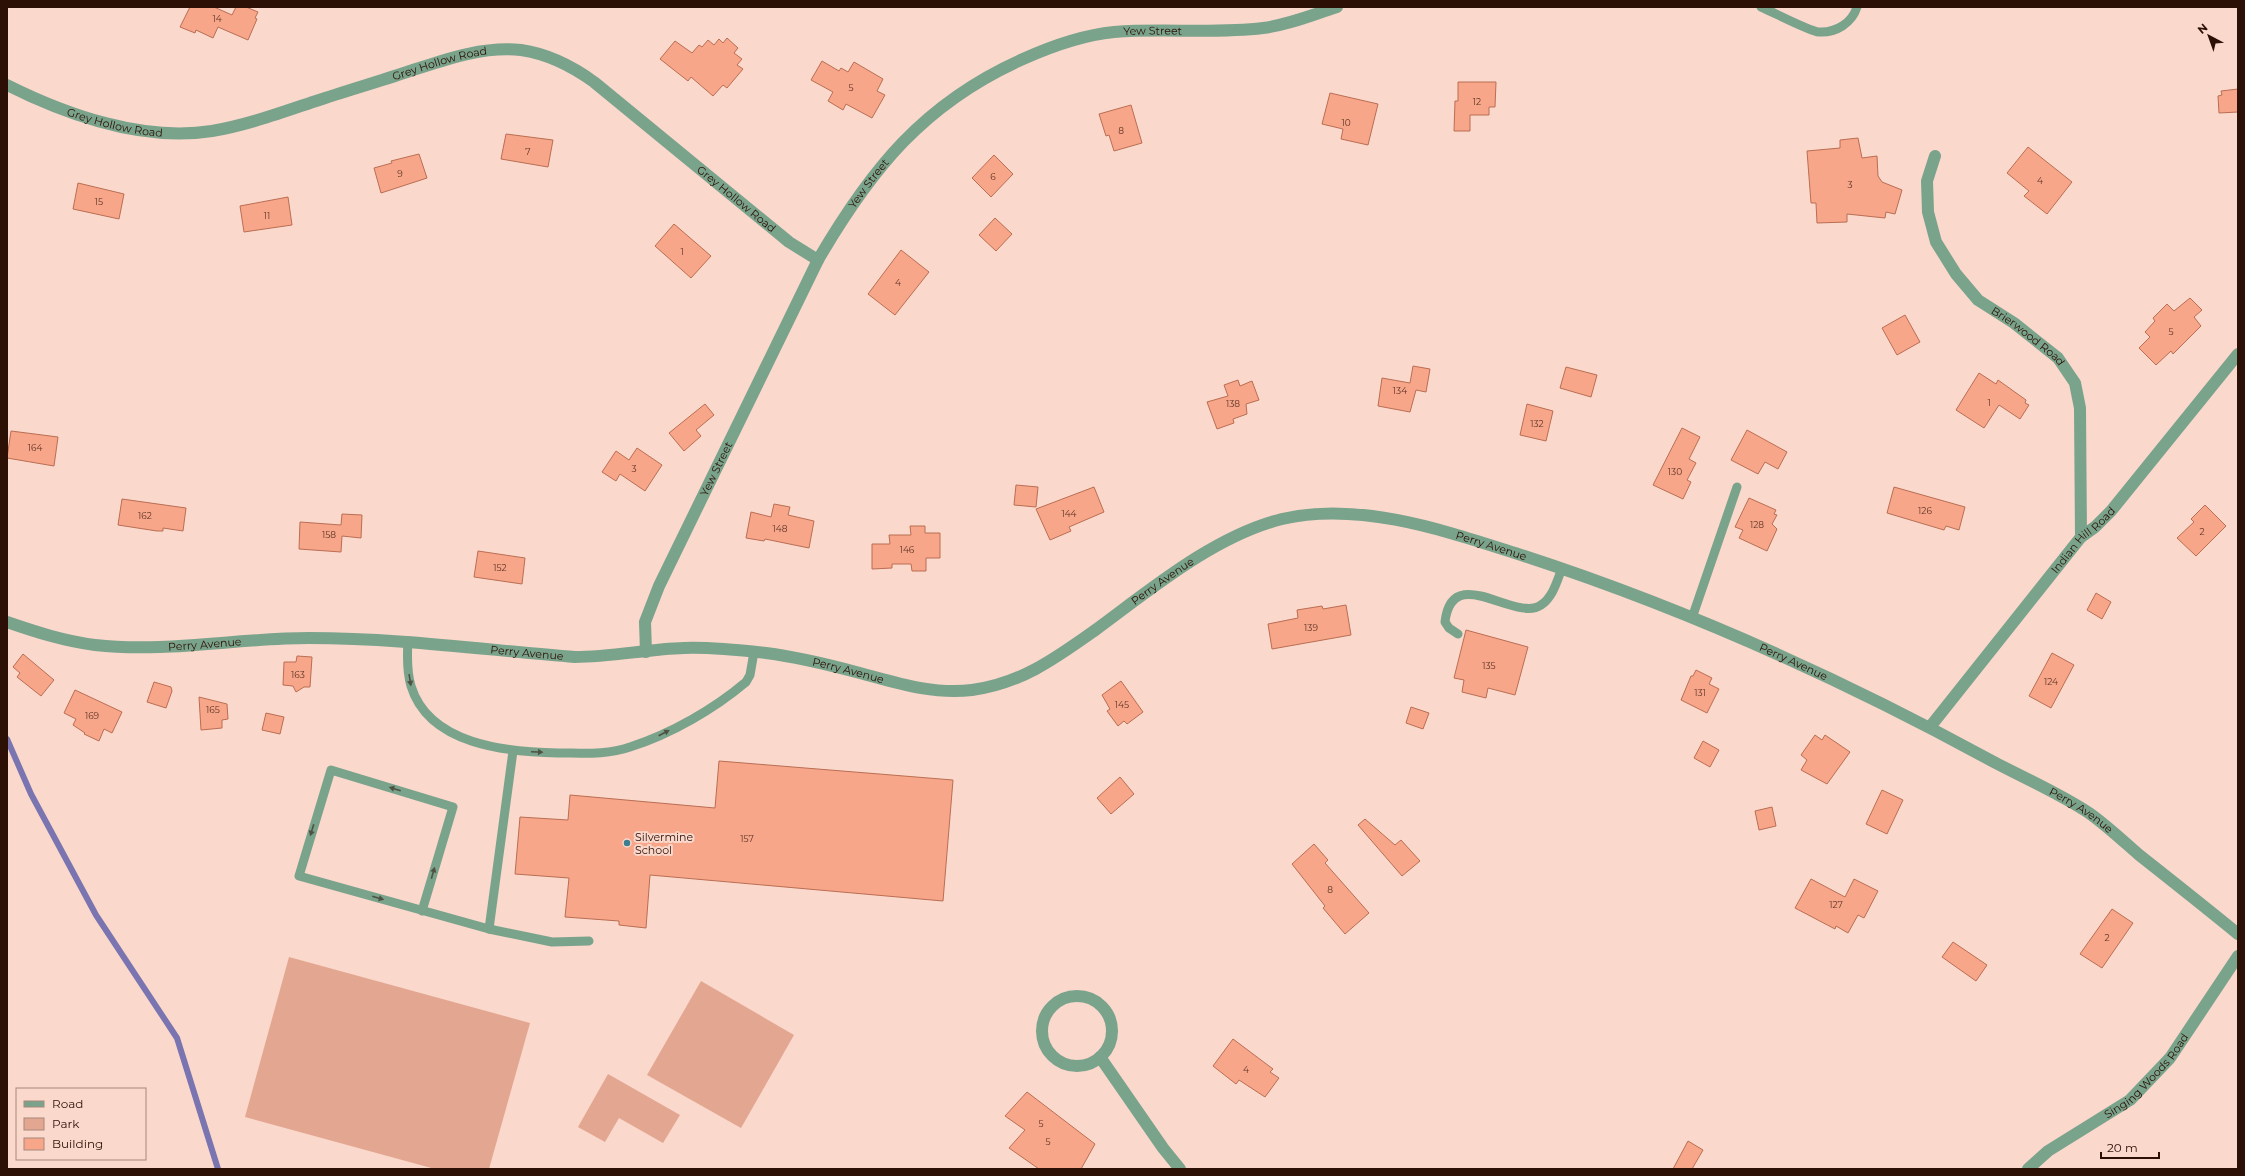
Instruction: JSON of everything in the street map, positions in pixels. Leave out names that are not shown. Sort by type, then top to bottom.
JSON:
[{"type":"street","name":"Yew Street","points":[[646,652],[645,622],[659,586],[818,260],[849,209],[899,145],[946,102],[993,72],[1060,44],[1095,35],[1145,30],[1262,28],[1294,22],[1337,7]]},
{"type":"street","name":"Grey Hollow Road","points":[[7,85],[49,105],[96,120],[146,130],[211,131],[274,115],[467,53],[520,50],[544,55],[573,68],[594,82],[789,242],[818,260]]},
{"type":"street","name":"Brierwood Road","points":[[1935,156],[1927,180],[1928,212],[1936,242],[1956,274],[1978,300],[2014,323],[2058,358],[2075,383],[2080,408],[2081,537]]},
{"type":"street","name":"Indian Hill Road","points":[[1930,727],[2081,537],[2095,527],[2111,511],[2238,354]]},
{"type":"street","name":"Perry Avenue","points":[[7,622],[61,639],[112,646],[166,646],[260,639],[302,638],[408,641],[575,657],[598,657],[683,648],[754,652],[814,661],[925,689],[954,691],[995,686],[1022,677],[1045,665],[1167,578],[1212,550],[1265,524],[1306,515],[1343,514],[1396,521],[1470,539],[1562,568],[1692,618],[1788,658],[1930,727],[2088,813],[2238,934]]},
{"type":"street","name":"Singing Woods Road","points":[[2028,1169],[2048,1150],[2130,1100],[2170,1058],[2238,956]]},
{"type":"street","points":[[1072,997],[1085,997],[1097,1002],[1106,1012],[1111,1029],[1108,1048],[1100,1057],[1089,1064],[1076,1066],[1063,1064],[1052,1056],[1045,1046],[1042,1033],[1044,1020],[1050,1009],[1060,1001],[1072,997]]},
{"type":"street","points":[[1100,1057],[1163,1148],[1180,1169]]},
{"type":"lane","points":[[1762,7],[1818,32],[1838,30],[1854,15],[1857,7]]},
{"type":"lane","points":[[1692,618],[1737,487]]},
{"type":"lane","points":[[1458,634],[1449,628],[1445,622],[1449,604],[1458,597],[1478,596],[1523,607],[1539,607],[1546,601],[1554,588],[1562,568]]},
{"type":"lane","points":[[408,641],[407,658],[411,686],[418,701],[430,717],[446,729],[465,738],[484,745],[513,751],[607,753],[630,747],[658,736],[702,713],[746,682],[750,675],[754,652]]},
{"type":"lane","points":[[489,929],[513,751]]},
{"type":"lane","points":[[422,911],[453,807],[331,770],[299,876],[422,911],[489,929],[552,942],[589,941]]},
{"type":"green space","points":[[289,957],[530,1023],[489,1169],[435,1169],[245,1117]]},
{"type":"green space","points":[[701,981],[794,1035],[741,1128],[647,1075]]},
{"type":"green space","points":[[608,1074],[680,1115],[663,1143],[619,1118],[605,1142],[578,1127]]},
{"type":"building","points":[[190,7],[214,7],[232,15],[236,7],[246,7],[258,12],[255,18],[257,19],[248,40],[218,27],[213,38],[196,30],[195,33],[180,27]]},
{"type":"building","points":[[727,38],[738,48],[734,53],[742,59],[737,65],[743,69],[727,88],[723,85],[713,96],[691,77],[688,81],[660,59],[675,41],[692,53],[699,45],[702,47],[708,40],[714,45],[719,39],[723,43]]},
{"type":"building","points":[[822,61],[839,71],[841,68],[848,72],[854,62],[883,79],[877,91],[885,95],[872,118],[846,104],[843,110],[828,101],[833,92],[811,80]]},
{"type":"building","points":[[1458,82],[1496,82],[1495,107],[1489,107],[1489,115],[1470,115],[1470,131],[1454,131],[1455,101],[1458,101]]},
{"type":"building","points":[[2238,89],[2238,112],[2219,113],[2218,96],[2222,95],[2221,91]]},
{"type":"building","points":[[1330,93],[1378,104],[1368,145],[1341,139],[1343,129],[1322,124]]},
{"type":"building","points":[[1131,105],[1142,143],[1114,151],[1109,135],[1106,136],[1099,114]]},
{"type":"building","points":[[506,134],[553,140],[548,167],[501,159]]},
{"type":"building","points":[[1858,138],[1862,158],[1877,156],[1878,176],[1882,182],[1902,190],[1895,214],[1886,212],[1885,218],[1847,214],[1847,222],[1817,223],[1816,203],[1811,203],[1807,151],[1840,148],[1840,140]]},
{"type":"building","points":[[2028,147],[2072,182],[2047,214],[2024,196],[2029,191],[2007,173]]},
{"type":"building","points":[[419,154],[427,178],[381,193],[374,168],[392,163],[391,161]]},
{"type":"building","points":[[994,155],[1013,174],[991,197],[972,178]]},
{"type":"building","points":[[78,183],[124,194],[119,219],[73,209]]},
{"type":"building","points":[[288,197],[292,225],[244,232],[240,206]]},
{"type":"building","points":[[995,218],[1012,234],[996,251],[979,235]]},
{"type":"building","points":[[674,224],[711,256],[691,278],[655,246]]},
{"type":"building","points":[[901,250],[929,272],[895,315],[868,294]]},
{"type":"building","points":[[2190,298],[2202,310],[2194,317],[2201,326],[2173,354],[2171,351],[2156,365],[2139,348],[2150,337],[2145,332],[2155,321],[2153,318],[2167,304],[2174,311]]},
{"type":"building","points":[[1905,315],[1920,342],[1897,355],[1882,328]]},
{"type":"building","points":[[1413,366],[1430,369],[1426,392],[1416,390],[1410,412],[1378,406],[1382,378],[1410,383]]},
{"type":"building","points":[[1566,367],[1597,375],[1591,397],[1560,388]]},
{"type":"building","points":[[1979,373],[1996,384],[1998,380],[2026,400],[2025,403],[2029,405],[2020,419],[1999,405],[1984,428],[1956,410]]},
{"type":"building","points":[[1238,380],[1240,386],[1252,381],[1259,400],[1246,404],[1247,414],[1233,419],[1234,423],[1217,429],[1207,402],[1228,396],[1224,385]]},
{"type":"building","points":[[705,404],[714,415],[696,430],[701,436],[684,451],[669,433]]},
{"type":"building","points":[[1527,404],[1553,411],[1546,441],[1520,435]]},
{"type":"building","points":[[1682,428],[1700,437],[1689,459],[1696,463],[1687,480],[1691,482],[1683,499],[1653,485]]},
{"type":"building","points":[[1747,430],[1787,452],[1778,469],[1765,462],[1758,474],[1731,460]]},
{"type":"building","points":[[11,431],[58,437],[54,466],[7,458]]},
{"type":"building","points":[[637,448],[662,465],[645,491],[620,474],[616,481],[602,472],[616,451],[629,460]]},
{"type":"building","points":[[1016,485],[1038,487],[1036,507],[1014,505]]},
{"type":"building","points":[[1094,487],[1104,512],[1069,527],[1071,531],[1050,540],[1036,509]]},
{"type":"building","points":[[1894,487],[1965,507],[1959,530],[1946,526],[1944,530],[1887,513]]},
{"type":"building","points":[[1749,498],[1776,510],[1774,514],[1777,515],[1772,524],[1777,529],[1767,551],[1739,538],[1743,530],[1735,527]]},
{"type":"building","points":[[122,499],[186,508],[183,531],[163,528],[163,531],[157,531],[118,525]]},
{"type":"building","points":[[774,504],[790,507],[788,515],[814,521],[809,548],[765,539],[764,541],[746,538],[751,512],[771,517]]},
{"type":"building","points":[[2205,505],[2226,526],[2196,556],[2177,538],[2194,522],[2191,519]]},
{"type":"building","points":[[342,514],[362,515],[361,538],[342,536],[341,552],[299,549],[300,522],[341,525]]},
{"type":"building","points":[[910,526],[925,526],[925,533],[940,533],[940,558],[926,558],[926,571],[912,571],[911,564],[892,564],[892,568],[872,569],[872,544],[890,544],[889,535],[911,535]]},
{"type":"building","points":[[478,551],[525,558],[522,584],[474,577]]},
{"type":"building","points":[[2096,593],[2111,602],[2102,619],[2087,610]]},
{"type":"building","points":[[1346,605],[1351,635],[1272,649],[1268,624],[1298,618],[1297,610],[1322,606],[1323,609]]},
{"type":"building","points":[[1466,630],[1528,647],[1515,695],[1488,688],[1486,698],[1462,692],[1464,680],[1454,678]]},
{"type":"building","points":[[2052,653],[2074,665],[2051,708],[2029,696]]},
{"type":"building","points":[[23,654],[54,680],[41,696],[17,677],[20,673],[13,667]]},
{"type":"building","points":[[297,656],[312,657],[310,687],[304,687],[296,692],[293,686],[283,685],[284,662],[296,662]]},
{"type":"building","points":[[1696,670],[1712,678],[1709,684],[1719,689],[1707,713],[1681,700],[1691,676],[1693,676]]},
{"type":"building","points":[[1121,681],[1143,712],[1127,724],[1124,721],[1118,726],[1107,711],[1110,709],[1102,695]]},
{"type":"building","points":[[154,682],[171,687],[172,691],[166,708],[147,702]]},
{"type":"building","points":[[75,690],[122,712],[112,733],[104,729],[99,741],[84,734],[85,733],[73,725],[76,719],[64,713]]},
{"type":"building","points":[[199,697],[227,704],[228,719],[222,720],[222,728],[201,730]]},
{"type":"building","points":[[1411,707],[1429,713],[1423,729],[1406,723]]},
{"type":"building","points":[[266,713],[284,717],[280,734],[262,730]]},
{"type":"building","points":[[1815,735],[1822,740],[1825,735],[1850,752],[1827,784],[1801,770],[1807,760],[1801,755]]},
{"type":"building","points":[[1703,741],[1719,750],[1710,767],[1694,758]]},
{"type":"building","points":[[719,761],[953,780],[943,901],[650,875],[646,928],[619,925],[619,921],[565,917],[569,878],[515,874],[520,817],[568,820],[570,795],[715,808]]},
{"type":"building","points":[[1120,777],[1134,794],[1111,814],[1097,798]]},
{"type":"building","points":[[1882,790],[1903,800],[1887,834],[1866,824]]},
{"type":"building","points":[[1772,807],[1776,826],[1759,830],[1755,811]]},
{"type":"building","points":[[1365,819],[1395,845],[1401,840],[1420,861],[1402,876],[1358,825]]},
{"type":"building","points":[[1314,844],[1328,860],[1325,863],[1369,913],[1345,934],[1323,908],[1325,906],[1292,864]]},
{"type":"building","points":[[1811,879],[1845,897],[1854,879],[1878,891],[1864,918],[1858,915],[1848,933],[1836,926],[1835,929],[1795,908]]},
{"type":"building","points":[[2112,909],[2133,923],[2102,968],[2080,954]]},
{"type":"building","points":[[1953,942],[1987,965],[1976,981],[1942,957]]},
{"type":"building","points":[[1233,1039],[1273,1069],[1270,1072],[1279,1078],[1265,1097],[1239,1080],[1236,1084],[1213,1066]]},
{"type":"building","points":[[1027,1092],[1095,1144],[1081,1169],[1039,1169],[1009,1148],[1025,1130],[1005,1116]]},
{"type":"building","points":[[1688,1141],[1703,1150],[1692,1169],[1673,1169]]},
{"type":"waterway","points":[[7,739],[31,794],[96,915],[177,1038],[218,1169]]},
{"type":"place","name":"Silvermine School","points":[[627,843]]}]
